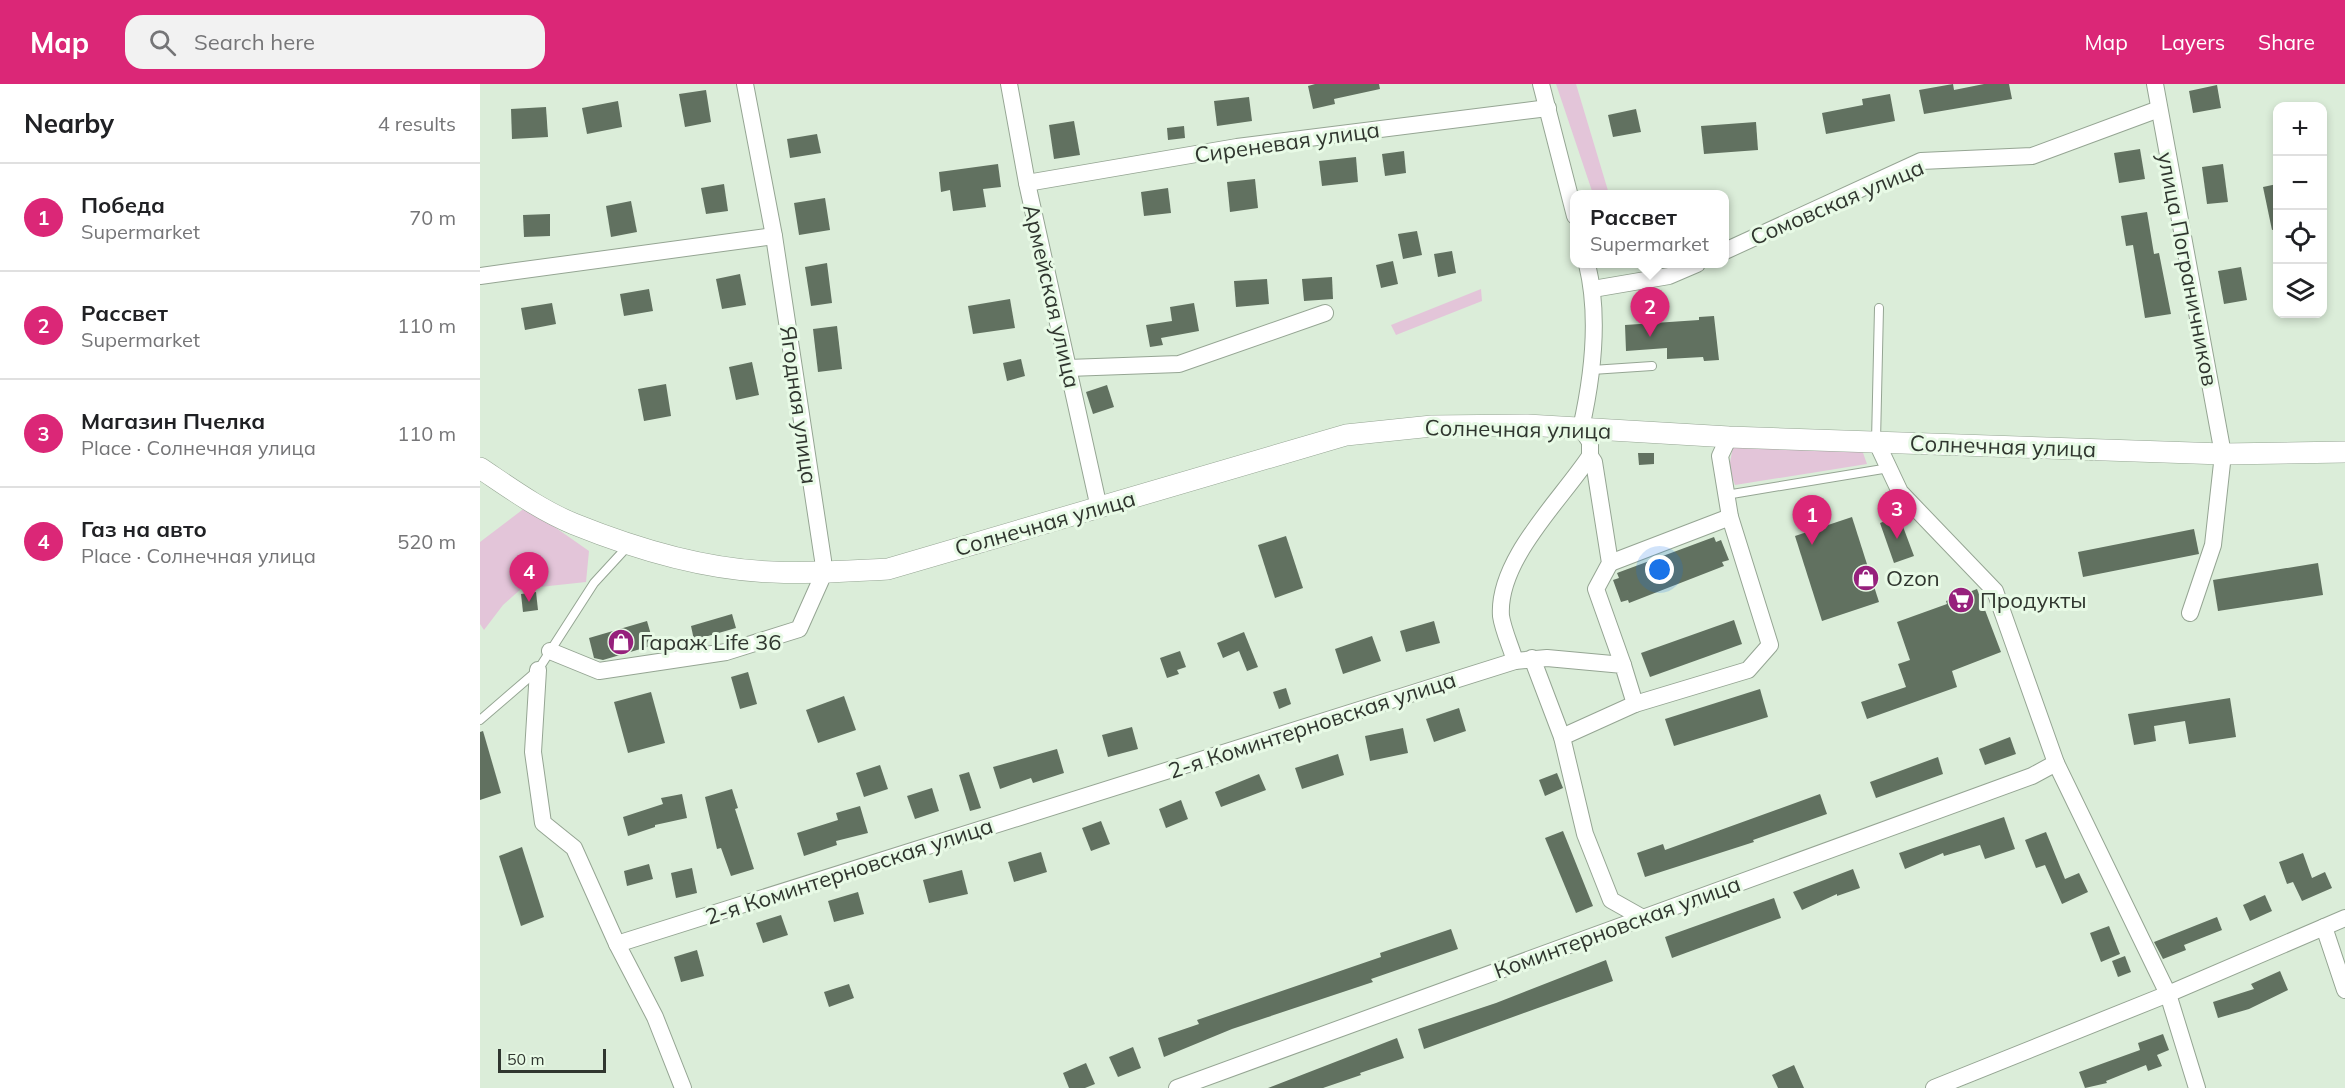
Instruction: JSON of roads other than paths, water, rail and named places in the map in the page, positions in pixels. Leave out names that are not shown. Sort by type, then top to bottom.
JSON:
[{"type":"street","name":"Ягодная улица","points":[[745,84],[774,236],[824,573]]},
{"type":"street","name":"Армейская улица","points":[[1009,84],[1027,183],[1099,508]]},
{"type":"street","points":[[1541,84],[1570,196]]},
{"type":"street","name":"улица Пограничников","points":[[2155,84],[2223,454],[2213,545],[2190,613]]},
{"type":"street","name":"Сиреневая улица","points":[[1027,183],[1237,147],[1548,108]]},
{"type":"street","name":"Сомовская улица","points":[[1729,249],[1921,161],[2032,156],[2158,109]]},
{"type":"street","points":[[480,276],[774,236]]},
{"type":"street","points":[[1588,268],[1593,289],[1592,370],[1581,428],[1590,442],[1590,456],[1594,462],[1610,563],[1596,589],[1635,704]]},
{"type":"street","points":[[1593,289],[1669,276],[1688,268]]},
{"type":"street","points":[[1068,368],[1179,364],[1325,313]]},
{"type":"street","name":"Солнечная улица","points":[[480,468],[531,502],[573,524],[630,543],[704,564],[771,572],[824,573],[888,569],[1346,435],[1475,424],[1729,437],[2223,454],[2345,452]]},
{"type":"street","points":[[1562,737],[1635,704],[1748,670],[1770,645],[1730,517],[1720,456],[1729,437]]},
{"type":"street","points":[[1876,441],[1900,492],[1995,591],[2056,763],[2168,994],[2197,1088]]},
{"type":"street","points":[[1515,661],[1501,617],[1504,584],[1533,533],[1590,456]]},
{"type":"street","points":[[1610,563],[1730,517]]},
{"type":"street","points":[[550,651],[599,671],[726,652],[799,629],[824,573]]},
{"type":"street","points":[[1532,658],[1562,737],[1585,834],[1611,900],[1642,918]]},
{"type":"street","name":"2-я Коминтерновская улица","points":[[617,944],[1515,661],[1532,658],[1623,665]]},
{"type":"street","points":[[538,670],[532,752],[543,823],[574,848],[617,944],[656,1017],[683,1088]]},
{"type":"street","name":"Коминтерновская улица","points":[[1177,1088],[2032,776],[2056,763]]},
{"type":"street","points":[[1934,1088],[2168,994],[2345,918]]},
{"type":"street","points":[[2324,927],[2345,990]]},
{"type":"lane","points":[[1876,441],[1879,308]]},
{"type":"lane","points":[[1592,370],[1652,366]]},
{"type":"lane","points":[[1726,495],[1889,468]]},
{"type":"lane","points":[[480,720],[538,670],[594,584],[630,543]]},
{"type":"place","name":"Рассвет","points":[[1650,337]]},
{"type":"place","name":"Магазин Пчелка","points":[[1897,539]]},
{"type":"place","name":"Победа","points":[[1812,545]]},
{"type":"place","name":"Ozon","points":[[1866,578]]},
{"type":"place","name":"Продукты","points":[[1961,600]]},
{"type":"place","name":"Газ на авто","points":[[529,602]]},
{"type":"place","name":"Гараж Life 36","points":[[621,642]]}]
